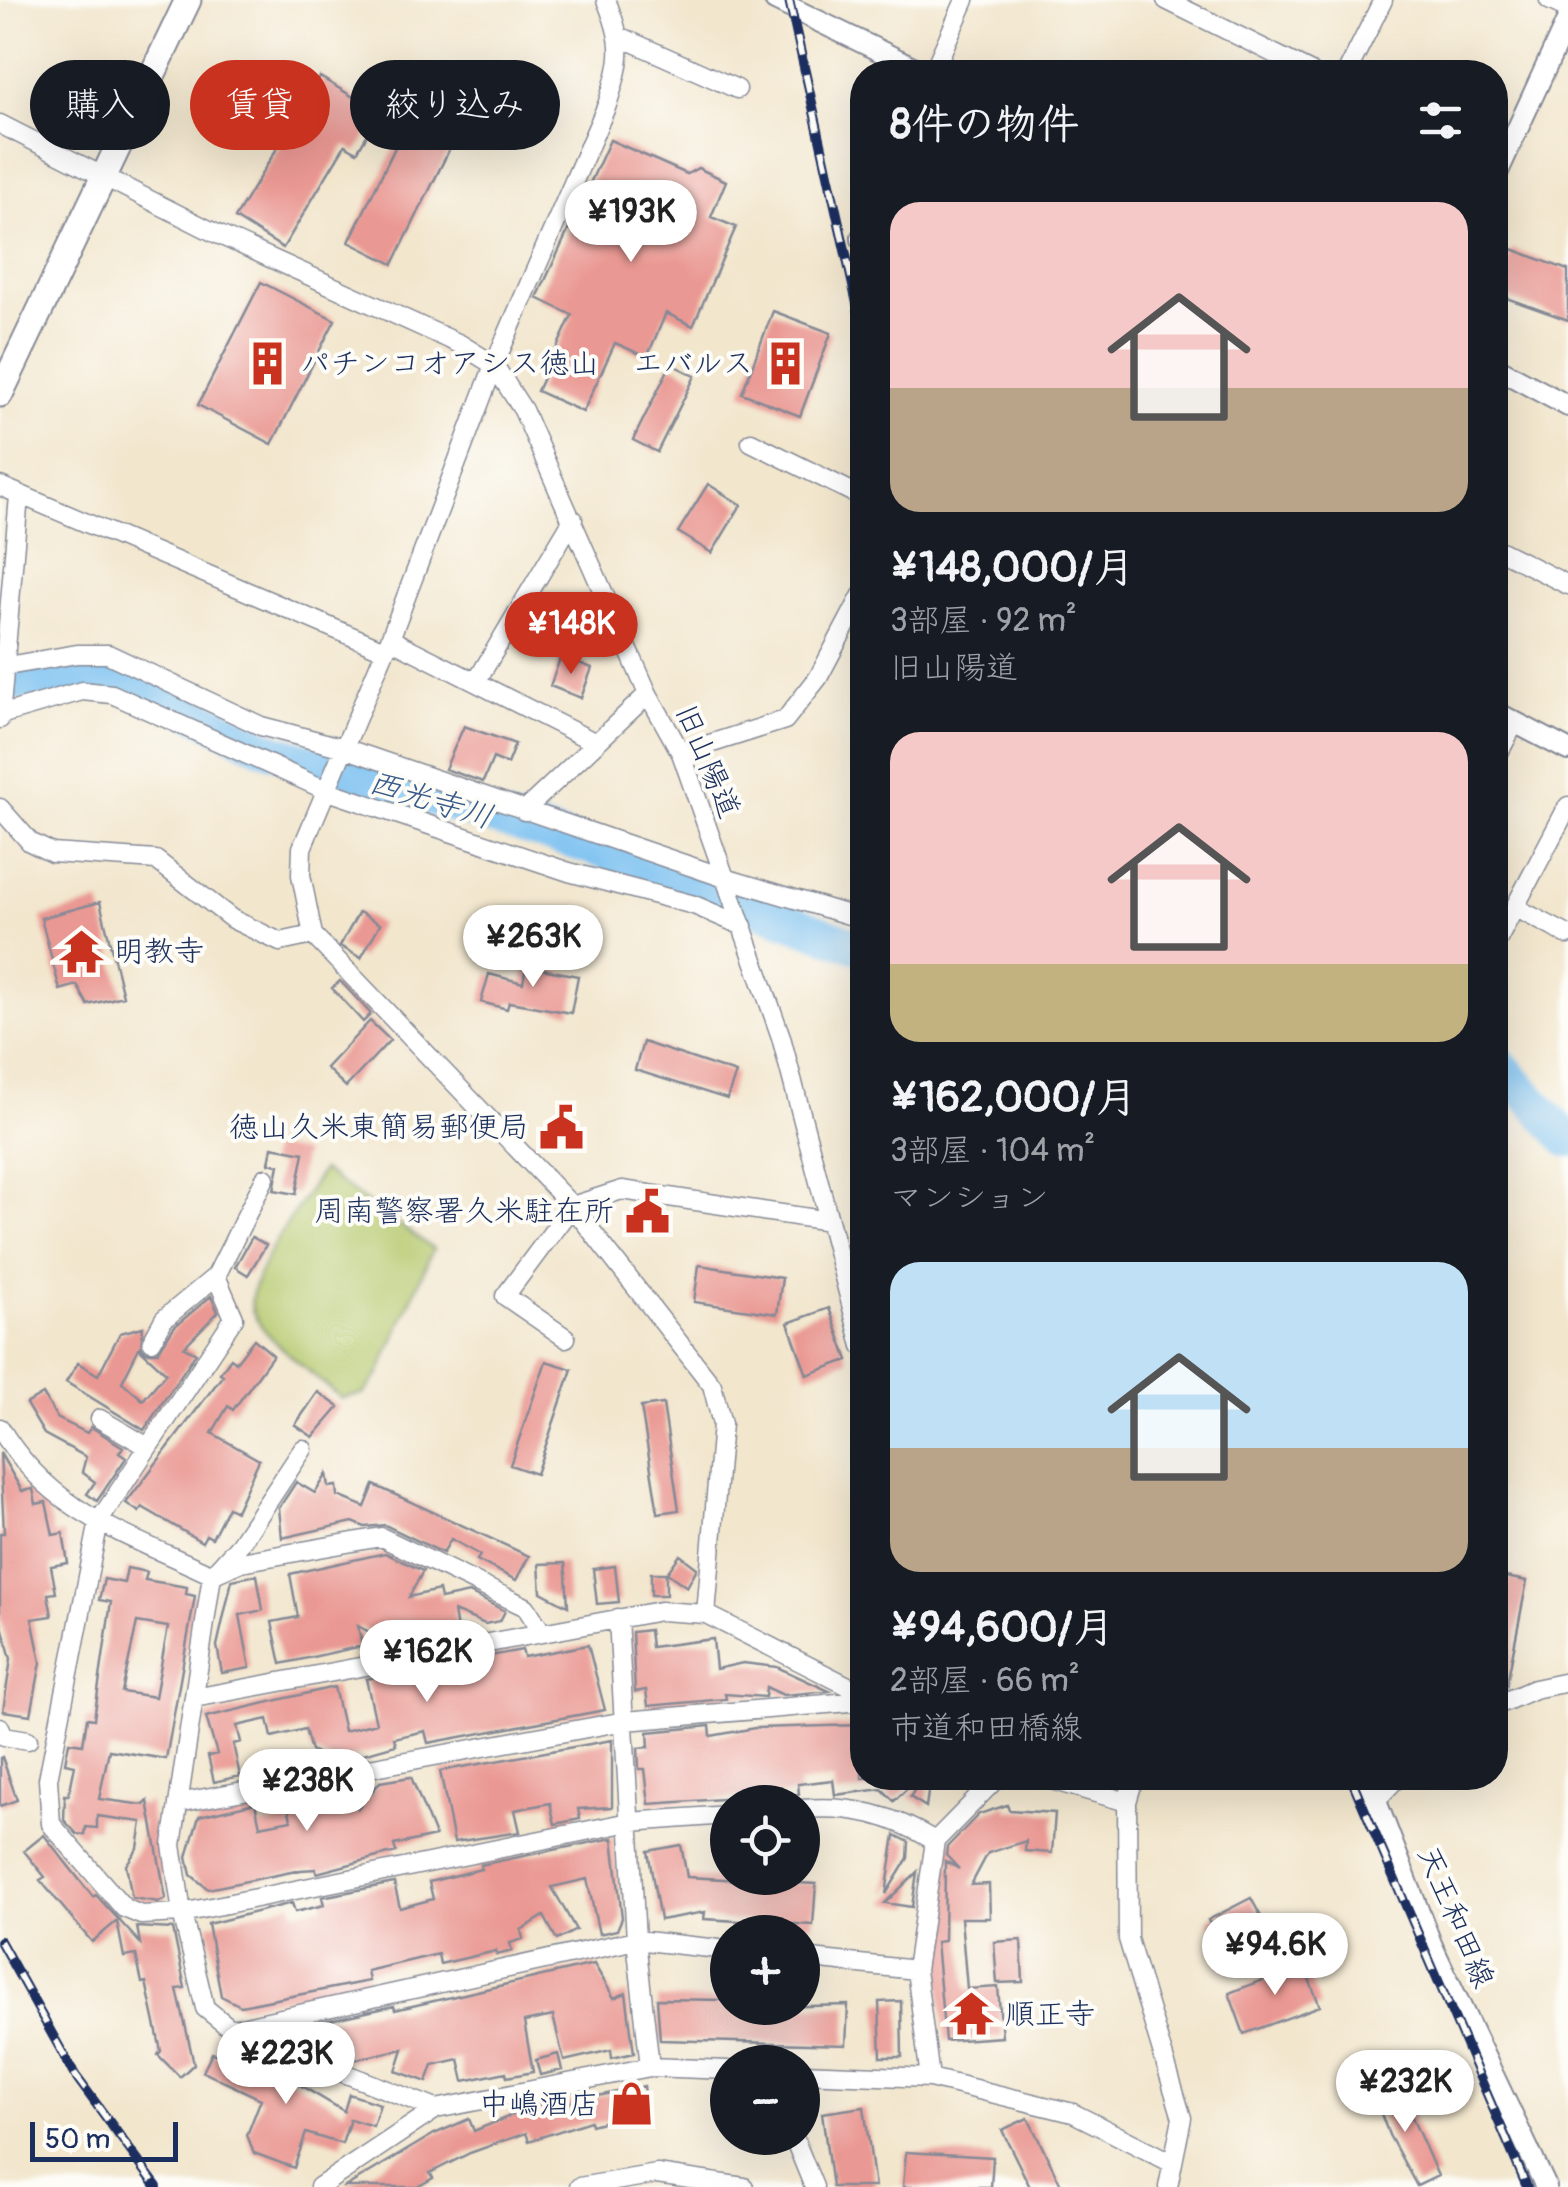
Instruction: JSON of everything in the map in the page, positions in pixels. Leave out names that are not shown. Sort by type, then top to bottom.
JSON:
[{"type":"main road","points":[[0,394],[188,0]]},
{"type":"street","points":[[606,0],[621,37],[620,63],[607,105],[494,365],[387,644],[302,848],[301,875],[312,935],[572,1206],[712,1385],[722,1424],[706,1614]]},
{"type":"street","points":[[775,0],[898,60]]},
{"type":"street","points":[[938,60],[965,0]]},
{"type":"street","points":[[1166,0],[1286,60]]},
{"type":"street","points":[[1353,60],[1383,0]]},
{"type":"street","points":[[1549,0],[1568,9]]},
{"type":"street","points":[[1508,150],[1568,19]]},
{"type":"street","points":[[621,37],[737,89]]},
{"type":"street","points":[[0,124],[494,365]]},
{"type":"street","name":"旧山陽道","points":[[494,365],[523,410],[648,694],[680,753],[781,1037],[850,1302]]},
{"type":"street","points":[[1508,374],[1568,406]]},
{"type":"street","points":[[751,442],[850,491]]},
{"type":"street","points":[[0,486],[476,682],[596,743]]},
{"type":"street","points":[[18,496],[1,716],[82,690],[112,694],[328,791],[569,872],[694,905],[743,926]]},
{"type":"street","points":[[476,682],[574,519]]},
{"type":"street","points":[[1508,555],[1568,585]]},
{"type":"street","points":[[680,753],[785,720],[818,678],[850,618]]},
{"type":"street","points":[[7,666],[77,654],[108,654],[261,726],[344,748],[725,878],[850,916]]},
{"type":"street","points":[[524,811],[648,694]]},
{"type":"street","points":[[1508,718],[1568,750]]},
{"type":"street","points":[[1508,735],[1515,722]]},
{"type":"street","points":[[1508,922],[1568,806]]},
{"type":"street","points":[[0,808],[30,842],[52,854],[156,860],[232,919],[280,942],[312,935]]},
{"type":"street","points":[[1516,908],[1568,935]]},
{"type":"street","points":[[152,1341],[164,1319],[216,1276],[265,1178]]},
{"type":"street","points":[[566,1338],[505,1296],[572,1206],[622,1190],[828,1221]]},
{"type":"street","points":[[216,1276],[234,1318],[99,1521],[48,1779],[51,1824],[124,1908],[141,1915],[182,1913],[630,1822],[710,1815]]},
{"type":"street","points":[[100,1419],[148,1447]]},
{"type":"street","points":[[0,1428],[23,1464],[53,1494],[99,1521],[212,1575],[242,1562],[381,1536],[526,1607],[542,1631]]},
{"type":"street","points":[[303,1449],[240,1544],[212,1575],[172,1845],[182,1913],[205,2008],[231,2029],[436,2109]]},
{"type":"street","points":[[194,1698],[660,1611],[706,1614],[850,1691]]},
{"type":"street","points":[[618,1618],[636,1940],[650,2067]]},
{"type":"street","points":[[1508,1701],[1568,1682]]},
{"type":"street","points":[[178,1803],[625,1721],[850,1698]]},
{"type":"street","points":[[0,1726],[4,1736],[28,1740]]},
{"type":"street","points":[[930,2078],[916,1970],[935,1841],[985,1790]]},
{"type":"street","points":[[1086,1790],[1127,1802]]},
{"type":"street","points":[[1130,1790],[1127,1802],[1128,1939],[1182,2118],[1168,2187]]},
{"type":"street","name":"天王和田線","points":[[1372,1790],[1432,1946],[1546,2187]]},
{"type":"street","points":[[1376,1800],[1386,1790]]},
{"type":"street","points":[[820,1808],[840,1806],[898,1818],[935,1841]]},
{"type":"street","points":[[231,2029],[636,1940],[710,1948]]},
{"type":"street","points":[[820,1960],[916,1970]]},
{"type":"street","points":[[319,2187],[436,2109],[650,2067],[710,2069]]},
{"type":"street","points":[[820,2074],[930,2078],[1073,2112],[1172,2163]]},
{"type":"street","points":[[801,2155],[814,2187]]},
{"type":"street","points":[[578,2187],[657,2174],[744,2187]]},
{"type":"green space","points":[[322,1170],[433,1249],[379,1374],[364,1394],[341,1398],[277,1344],[252,1309],[252,1295],[266,1258]]},
{"type":"building","points":[[330,83],[350,95],[350,148],[345,145],[283,248],[235,218],[276,150],[330,150]]},
{"type":"building","points":[[610,140],[687,174],[698,168],[726,181],[711,217],[736,227],[693,326],[666,313],[647,357],[615,343],[583,412],[537,391],[572,315],[537,298]]},
{"type":"building","points":[[394,150],[449,150],[393,264],[349,242]]},
{"type":"building","points":[[1512,249],[1568,270],[1568,320],[1508,299],[1508,260]]},
{"type":"building","name":"パチンコオアシス徳山","points":[[261,282],[335,320],[272,444],[198,405]]},
{"type":"building","name":"エバルス","points":[[773,311],[831,333],[800,416],[742,393]]},
{"type":"building","points":[[671,364],[695,376],[657,452],[633,440]]},
{"type":"building","points":[[708,484],[741,505],[712,553],[678,532]]},
{"type":"building","points":[[561,656],[592,668],[581,698],[550,686]]},
{"type":"building","points":[[464,726],[515,744],[507,764],[493,758],[483,782],[445,769]]},
{"type":"building","name":"明教寺","points":[[100,902],[123,996],[88,1005],[77,985],[60,990],[41,918]]},
{"type":"building","points":[[359,912],[380,924],[361,958],[340,946]]},
{"type":"building","points":[[526,966],[578,976],[571,1013],[509,1002],[507,1009],[481,1002],[489,974],[523,983]]},
{"type":"building","points":[[340,981],[371,1014],[363,1022],[332,988]]},
{"type":"building","points":[[370,1021],[390,1040],[346,1087],[326,1068]]},
{"type":"building","points":[[643,1042],[736,1073],[727,1099],[635,1070]]},
{"type":"building","points":[[272,1147],[304,1153],[296,1194],[274,1190],[279,1165],[269,1163]]},
{"type":"building","points":[[252,1237],[266,1245],[248,1275],[235,1267]]},
{"type":"building","points":[[699,1265],[782,1278],[777,1314],[694,1302]]},
{"type":"building","points":[[211,1296],[218,1312],[184,1347],[196,1353],[144,1430],[66,1382],[78,1363],[98,1375],[120,1333],[143,1327],[141,1347],[147,1352],[158,1352],[174,1327]],"holes":[[[139,1348],[166,1373],[143,1400],[122,1382]]]},
{"type":"building","points":[[829,1308],[848,1360],[807,1375],[788,1323]]},
{"type":"building","points":[[254,1339],[273,1355],[233,1410],[228,1406],[212,1433],[259,1460],[236,1511],[228,1507],[212,1538],[206,1535],[202,1542],[142,1507],[139,1512],[126,1503],[223,1375],[220,1373],[231,1358],[236,1362]]},
{"type":"building","points":[[546,1361],[572,1369],[536,1474],[510,1465]]},
{"type":"building","points":[[318,1392],[339,1407],[313,1437],[295,1425]]},
{"type":"building","points":[[43,1394],[57,1418],[87,1433],[91,1427],[123,1447],[119,1453],[126,1458],[97,1501],[87,1494],[95,1482],[82,1472],[86,1457],[44,1434],[26,1404]]},
{"type":"building","points":[[663,1404],[679,1510],[658,1513],[641,1407]]},
{"type":"building","points":[[0,1453],[22,1491],[33,1489],[36,1504],[46,1502],[53,1535],[63,1533],[68,1563],[51,1566],[56,1593],[48,1594],[52,1616],[32,1619],[41,1662],[31,1715],[3,1711],[11,1659],[0,1618],[0,1533],[4,1533]]},
{"type":"building","points":[[327,1474],[329,1487],[337,1486],[338,1496],[365,1507],[374,1485],[529,1556],[516,1580],[477,1560],[480,1555],[451,1539],[443,1553],[385,1525],[365,1527],[353,1522],[282,1538],[279,1508],[296,1482],[315,1493]]},
{"type":"building","points":[[385,1553],[423,1571],[409,1597],[439,1590],[441,1599],[469,1593],[505,1611],[500,1621],[485,1624],[454,1611],[457,1630],[390,1643],[358,1626],[362,1646],[281,1664],[272,1622],[298,1617],[290,1574]]},
{"type":"building","points":[[680,1555],[697,1568],[687,1587],[667,1573]]},
{"type":"building","points":[[565,1563],[568,1606],[541,1592],[539,1564]]},
{"type":"building","points":[[615,1566],[619,1602],[597,1604],[593,1569]]},
{"type":"building","points":[[127,1568],[147,1572],[145,1580],[187,1587],[186,1594],[195,1596],[166,1759],[109,1750],[99,1799],[144,1805],[148,1801],[166,1899],[159,1902],[132,1898],[126,1865],[138,1848],[142,1822],[97,1816],[97,1828],[86,1827],[85,1835],[77,1834],[64,1820],[65,1795],[69,1795],[75,1765],[65,1763],[69,1742],[83,1744],[87,1718],[94,1719],[111,1602],[99,1600],[104,1579],[124,1583]],"holes":[[[137,1622],[168,1627],[155,1697],[122,1692]]]},
{"type":"building","points":[[651,1573],[666,1573],[666,1595],[651,1595]]},
{"type":"building","points":[[257,1575],[263,1610],[240,1615],[250,1668],[222,1673],[217,1646],[232,1580]]},
{"type":"building","points":[[1508,1577],[1527,1581],[1508,1678]]},
{"type":"building","points":[[649,1630],[651,1647],[713,1639],[716,1669],[743,1663],[777,1667],[829,1691],[783,1695],[766,1687],[765,1697],[725,1694],[726,1699],[648,1706],[646,1690],[635,1692],[632,1632]]},
{"type":"building","points":[[588,1645],[605,1710],[428,1743],[425,1731],[394,1738],[396,1745],[335,1762],[311,1751],[305,1729],[272,1737],[268,1719],[237,1726],[241,1742],[233,1744],[240,1776],[214,1782],[208,1756],[217,1754],[206,1717],[334,1687],[344,1731],[376,1723],[366,1679],[522,1650],[524,1657]]},
{"type":"building","points":[[850,1725],[850,1790],[874,1790],[835,1795],[833,1780],[798,1785],[710,1785],[710,1800],[649,1804],[645,1769],[639,1769],[638,1748],[649,1747],[648,1732],[710,1726],[711,1736],[755,1728]]},
{"type":"building","points":[[612,1740],[612,1807],[578,1809],[580,1819],[555,1824],[550,1803],[515,1810],[520,1832],[454,1842],[440,1771]]},
{"type":"building","points":[[0,1758],[17,1800],[0,1806]]},
{"type":"building","points":[[411,1777],[435,1836],[394,1845],[396,1852],[317,1873],[316,1869],[301,1870],[208,1889],[191,1875],[187,1857],[199,1816],[255,1803],[260,1826],[291,1820],[286,1796],[353,1784],[358,1808],[380,1782]]},
{"type":"building","points":[[883,1790],[906,1790],[894,1801]]},
{"type":"building","points":[[914,1790],[928,1790],[926,1807],[910,1797]]},
{"type":"building","points":[[1007,1805],[1009,1810],[1055,1813],[1052,1853],[1025,1851],[1026,1841],[988,1853],[971,1885],[989,1884],[990,1918],[961,1918],[967,1989],[998,1987],[1002,2037],[945,2041],[936,1942],[944,1941],[945,1861],[959,1869],[946,1855],[947,1847],[979,1814]]},
{"type":"building","points":[[44,1835],[93,1897],[96,1895],[140,1943],[137,1927],[173,1929],[185,1988],[177,1989],[194,2064],[180,2077],[158,2055],[161,2051],[146,1982],[142,1983],[136,1955],[124,1957],[117,1921],[92,1942],[40,1880],[45,1877],[24,1851]]},
{"type":"building","points":[[895,1835],[909,1842],[908,1858],[886,1894]]},
{"type":"building","points":[[613,1838],[622,1918],[617,1930],[599,1934],[587,1879],[552,1887],[576,1930],[557,1940],[544,1916],[521,1930],[523,1939],[510,1943],[512,1951],[497,1955],[496,1951],[440,1964],[438,1954],[367,1971],[369,1981],[241,2006],[221,1996],[208,1924],[292,1903],[295,1912],[324,1905],[322,1897],[394,1883],[400,1908],[433,1899],[429,1882],[481,1869],[480,1865]]},
{"type":"building","points":[[681,1845],[687,1877],[710,1878],[710,1895],[815,1895],[814,1915],[710,1915],[710,1919],[704,1919],[705,1912],[660,1920],[648,1851]]},
{"type":"building","points":[[917,1872],[912,1907],[885,1903]]},
{"type":"building","points":[[1251,1898],[1265,1924],[1222,1947],[1208,1920]]},
{"type":"building","points":[[1021,1940],[1023,1982],[997,1983],[994,1942]]},
{"type":"building","points":[[1301,1959],[1320,2006],[1244,2034],[1229,1993],[1276,1975],[1273,1970]]},
{"type":"building","points":[[594,1964],[614,1998],[626,1993],[634,2053],[612,2058],[611,2050],[564,2061],[553,2016],[524,2022],[533,2072],[507,2077],[506,2072],[464,2081],[459,2059],[433,2065],[427,2082],[396,2071],[403,2049],[348,2061],[344,2041],[313,2048],[289,2029],[394,2006],[395,2010]]},
{"type":"building","points":[[657,1999],[710,2000],[710,2025],[820,2025],[820,2006],[848,2005],[846,2045],[660,2040]]},
{"type":"building","points":[[901,2001],[902,2057],[881,2057],[879,2002]]},
{"type":"building","points":[[227,2042],[344,2111],[349,2094],[380,2104],[373,2126],[350,2119],[342,2144],[306,2133],[294,2168],[254,2153],[247,2135],[261,2099],[203,2072],[212,2053],[221,2056]]},
{"type":"building","points":[[558,2054],[562,2070],[540,2075],[536,2060]]},
{"type":"building","points":[[644,2086],[648,2121],[619,2122],[618,2118],[591,2125],[590,2121],[529,2141],[526,2133],[470,2153],[430,2173],[433,2178],[417,2187],[345,2187],[434,2134],[469,2119],[474,2131],[551,2099],[559,2098],[561,2104]]},
{"type":"building","points":[[1398,2086],[1438,2176],[1417,2186],[1389,2135],[1374,2095]]},
{"type":"building","points":[[864,2107],[875,2187],[832,2187],[822,2113]]},
{"type":"building","points":[[1028,2118],[1062,2187],[1030,2187],[1002,2130]]},
{"type":"building","points":[[906,2152],[993,2157],[991,2187],[903,2187]]},
{"type":"waterway","name":"西光寺川","points":[[0,685],[117,675],[266,748],[605,852],[850,944]]},
{"type":"waterway","name":"西光寺川","points":[[1508,1073],[1568,1140]]},
{"type":"railway","points":[[789,0],[850,272]]},
{"type":"railway","points":[[1356,1790],[1527,2187]]},
{"type":"railway","points":[[0,1941],[75,2075],[157,2187]]},
{"type":"place","name":"パチンコオアシス徳山","points":[[267,363]]},
{"type":"place","name":"エバルス","points":[[786,363]]},
{"type":"place","name":"明教寺","points":[[81,951]]},
{"type":"place","name":"徳山久米東簡易郵便局","points":[[562,1127]]},
{"type":"place","name":"周南警察署久米駐在所","points":[[647,1211]]},
{"type":"place","name":"順正寺","points":[[972,2014]]},
{"type":"place","name":"中嶋酒店","points":[[632,2104]]}]
